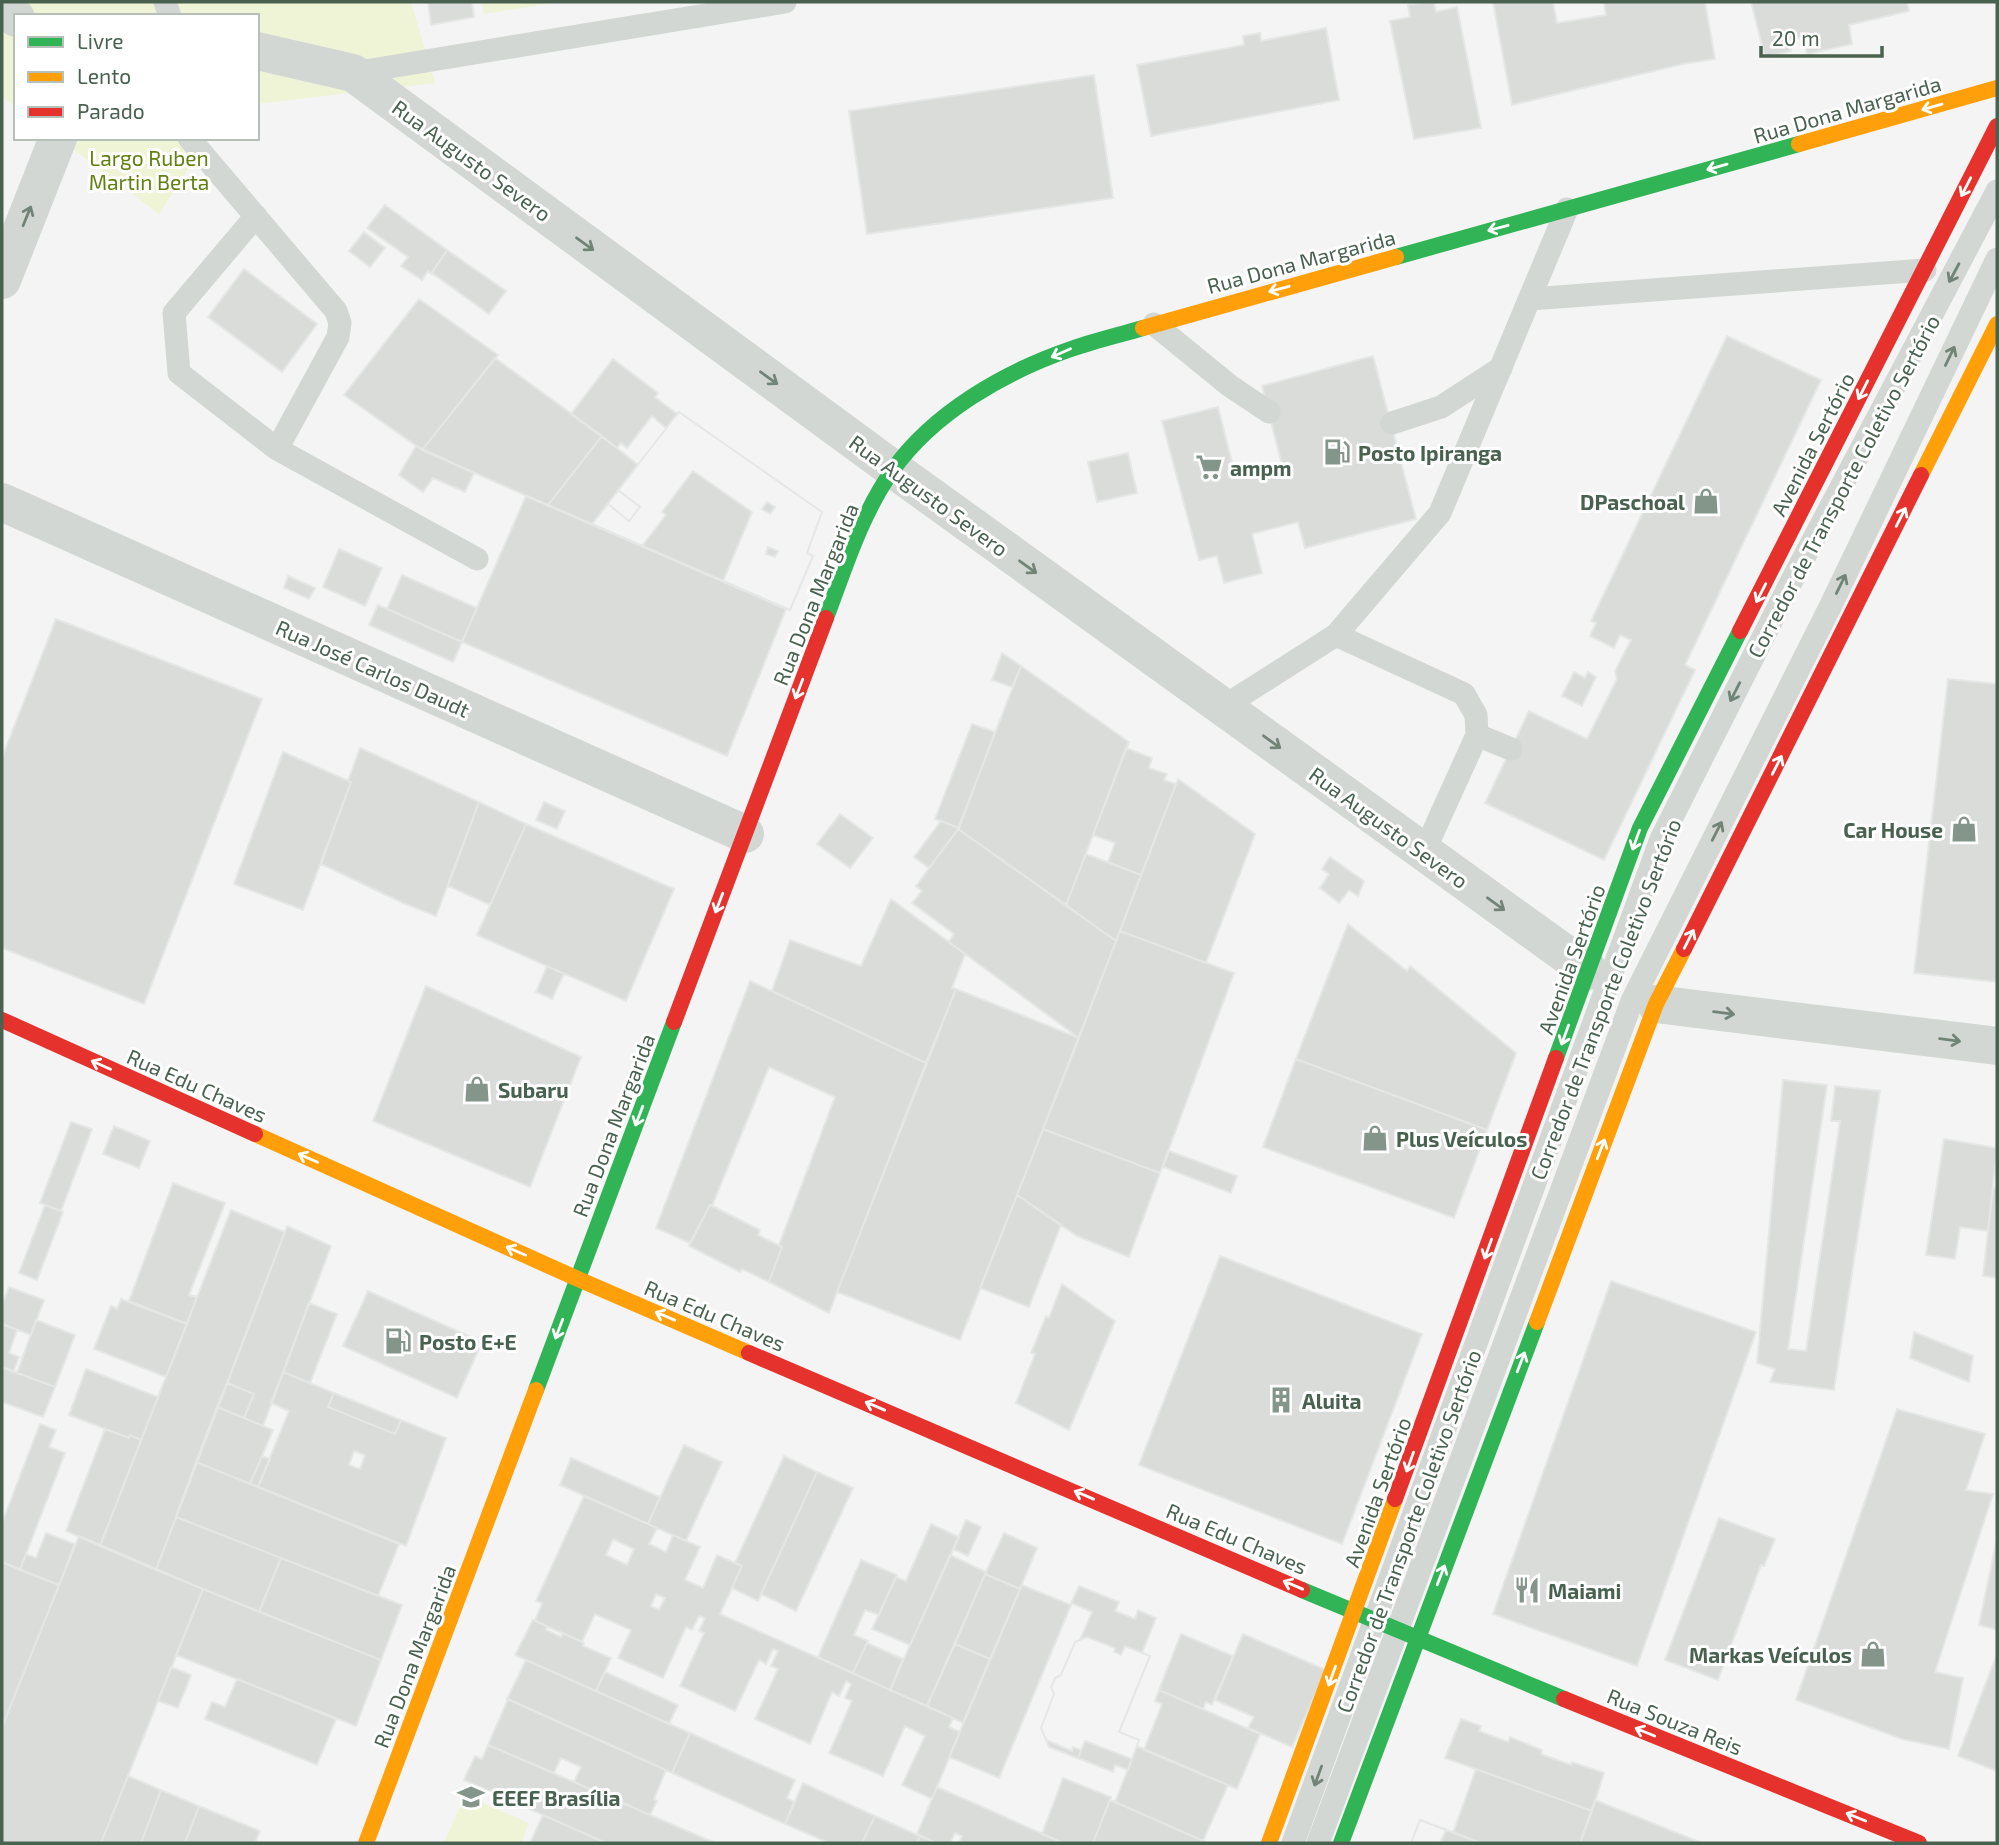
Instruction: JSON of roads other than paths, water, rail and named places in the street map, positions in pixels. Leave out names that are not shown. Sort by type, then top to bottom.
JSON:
[{"type":"main road","name":"Rua Dona Margarida","points":[[366,1843],[858,532],[893,470],[922,437],[952,407],[1010,376],[1070,349],[1997,88]]},
{"type":"main road","name":"Avenida Sertório","points":[[1598,978],[1640,828],[1642,804],[1924,270],[1997,126]]},
{"type":"main road","points":[[1644,1003],[1997,324]]},
{"type":"main road","name":"Rua Edu Chaves","points":[[2,1020],[578,1279],[1386,1625]]},
{"type":"main road","points":[[1269,1843],[1386,1625]]},
{"type":"main road","points":[[1341,1843],[1386,1625]]},
{"type":"main road","name":"Rua Souza Reis","points":[[1386,1625],[1919,1843]]},
{"type":"street","name":"Rua Augusto Severo","points":[[259,51],[353,73],[893,470],[1598,978]]},
{"type":"street","points":[[2,279],[57,140]]},
{"type":"street","name":"Rua José Carlos Daudt","points":[[2,502],[745,834]]},
{"type":"street","points":[[1644,1003],[1997,1046]]},
{"type":"lane","points":[[353,73],[785,2]]},
{"type":"lane","points":[[191,140],[336,311],[340,323],[338,337],[277,449]]},
{"type":"lane","name":"Corredor de Transporte Coletivo Sertório","points":[[1318,1843],[1386,1625],[1598,978],[1661,839],[1784,596],[1997,191]]},
{"type":"lane","points":[[1223,707],[1336,635],[1440,513],[1567,209]]},
{"type":"lane","points":[[256,216],[174,313],[179,373],[277,449],[477,559]]},
{"type":"lane","name":"Corredor de Transporte Coletivo Sertório","points":[[1293,1843],[1644,1003],[1831,605],[1991,282],[1997,259]]},
{"type":"lane","points":[[1530,299],[1924,270]]},
{"type":"lane","points":[[1154,324],[1230,386],[1269,412]]},
{"type":"lane","points":[[1392,423],[1441,407],[1501,368]]},
{"type":"lane","points":[[1336,635],[1464,694],[1476,715],[1477,735],[1424,852]]},
{"type":"lane","points":[[1477,735],[1511,749]]},
{"type":"place","name":"Posto Ipiranga","points":[[1337,452]]},
{"type":"place","name":"ampm","points":[[1209,467]]},
{"type":"place","name":"DPaschoal","points":[[1706,501]]},
{"type":"place","name":"Car House","points":[[1964,829]]},
{"type":"place","name":"Subaru","points":[[477,1089]]},
{"type":"place","name":"Plus Veículos","points":[[1375,1138]]},
{"type":"place","name":"Posto E+E","points":[[398,1341]]},
{"type":"place","name":"Aluita","points":[[1281,1400]]},
{"type":"place","name":"Maiami","points":[[1527,1590]]},
{"type":"place","name":"Markas Veículos","points":[[1873,1654]]},
{"type":"place","name":"EEEF Brasília","points":[[471,1797]]},
{"type":"park label","name":"Largo Ruben Martin Berta","points":[[149,169]]}]
